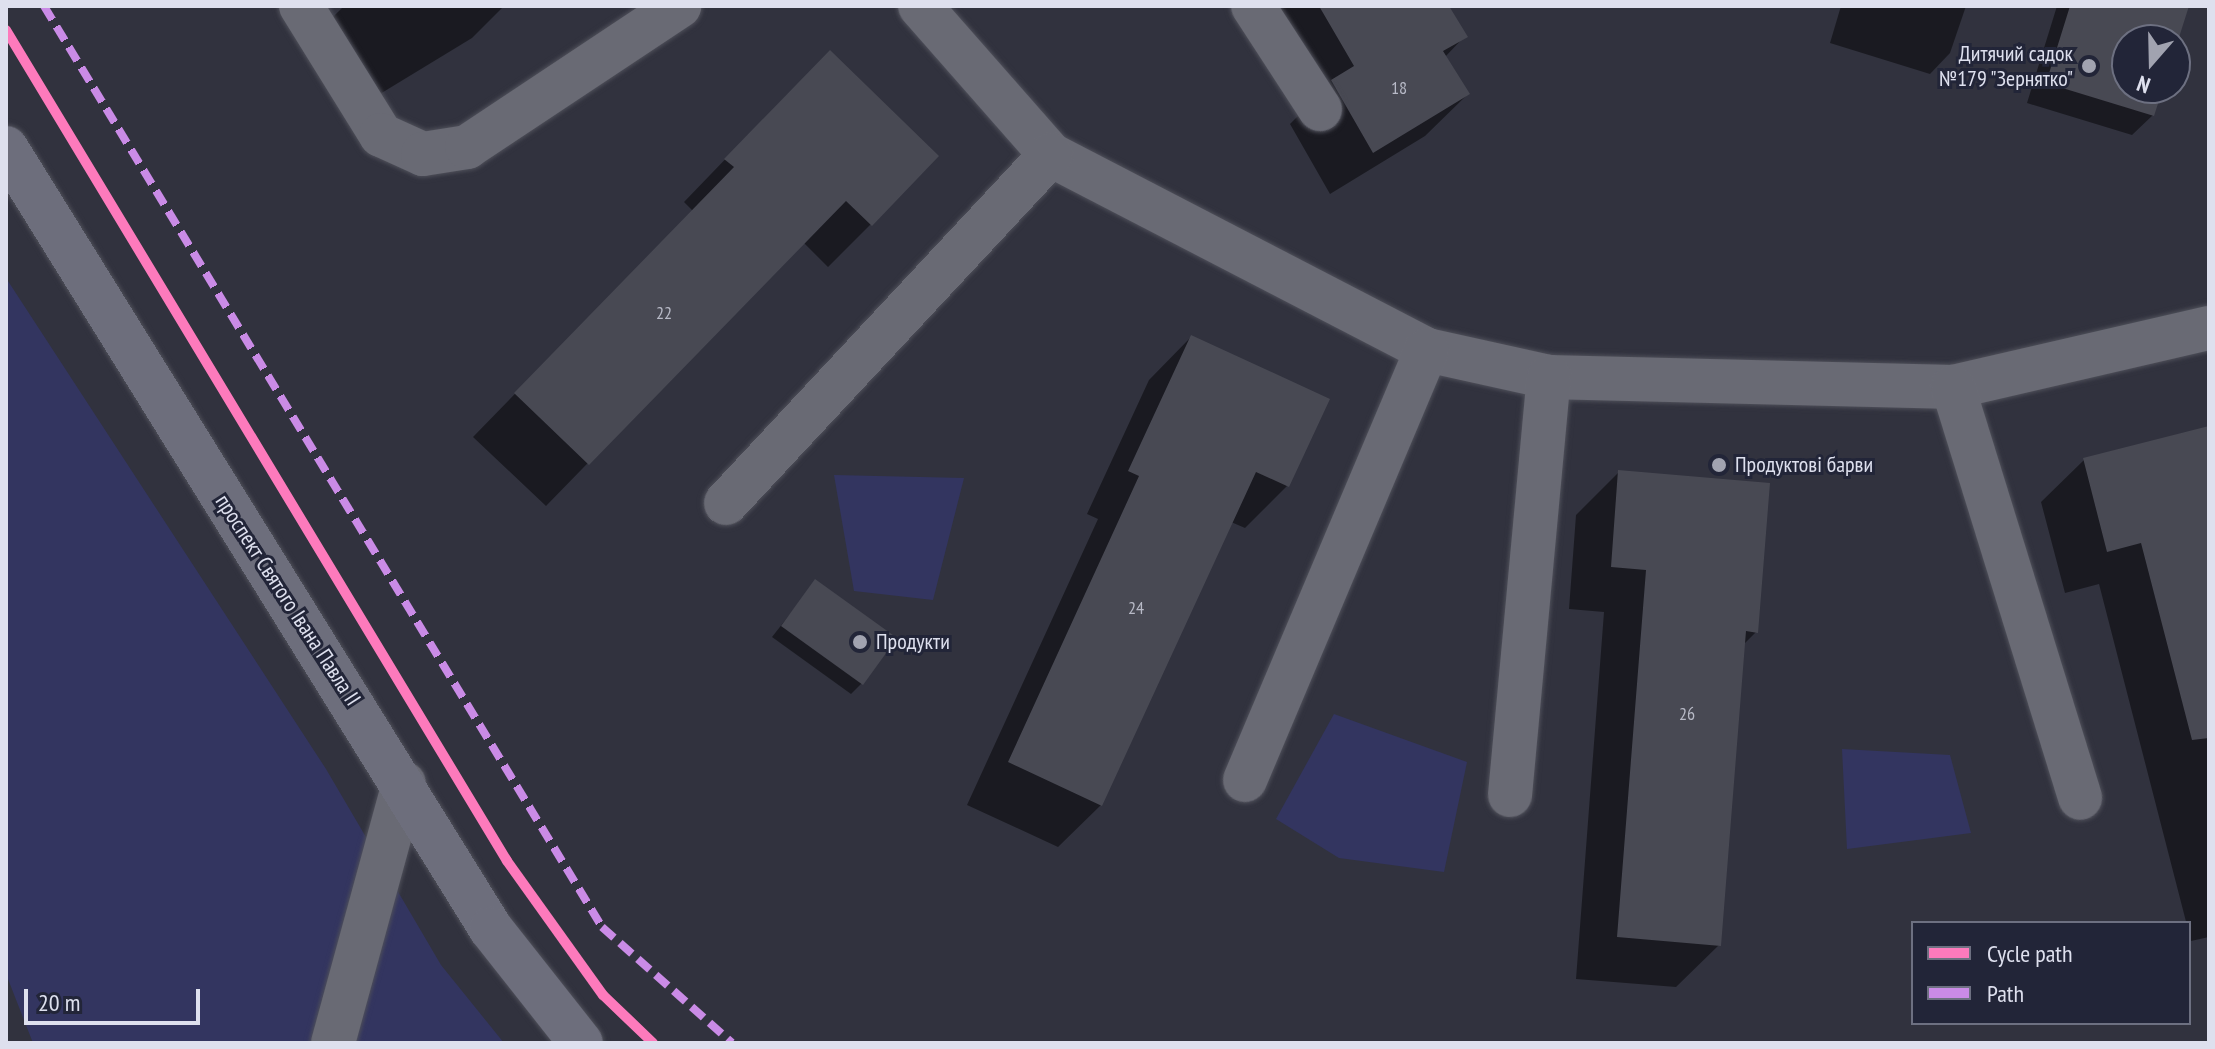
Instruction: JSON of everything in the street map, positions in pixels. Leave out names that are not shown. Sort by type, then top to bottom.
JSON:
[{"type":"main road","name":"проспект Святого Івана Павла II","points":[[6,148],[149,385],[404,784],[491,929],[581,1043]]},
{"type":"lane","points":[[301,6],[381,135],[423,154],[467,147],[679,6]]},
{"type":"lane","points":[[920,6],[1051,155],[1427,350],[1549,377],[1953,387],[2209,328]]},
{"type":"lane","points":[[1253,6],[1320,109]]},
{"type":"lane","points":[[726,503],[1051,155]]},
{"type":"lane","points":[[1245,780],[1427,350]]},
{"type":"lane","points":[[1510,795],[1549,377]]},
{"type":"lane","points":[[1953,387],[2080,798]]},
{"type":"lane","points":[[333,1043],[404,784]]},
{"type":"shaded area","points":[[6,278],[326,769],[441,965],[504,1043],[33,1043],[6,974]]},
{"type":"shaded area","points":[[834,475],[964,478],[933,600],[854,591]]},
{"type":"shaded area","points":[[1334,714],[1467,762],[1444,872],[1339,858],[1276,819]]},
{"type":"shaded area","points":[[1842,749],[1950,755],[1971,833],[1847,849]]},
{"type":"building","points":[[1319,6],[1449,6],[1468,37],[1443,51],[1470,94],[1373,153],[1331,80],[1354,66]]},
{"type":"building","name":"Дитячий садок №179 \"Зернятко\"","points":[[2070,6],[2189,6],[2183,24],[2111,24],[2111,103],[2046,83]]},
{"type":"building","points":[[830,50],[939,156],[872,226],[846,201],[589,465],[514,393],[734,167],[724,159]]},
{"type":"building","name":"Дитячий садок №179 \"Зернятко\"","points":[[2115,104],[2158,104],[2154,116]]},
{"type":"building","points":[[1191,335],[1330,399],[1289,487],[1256,472],[1102,806],[1008,762],[1139,476],[1128,471]]},
{"type":"building","points":[[2209,426],[2209,738],[2192,740],[2141,543],[2107,552],[2083,458]]},
{"type":"building","points":[[1618,470],[1770,483],[1758,633],[1746,631],[1721,946],[1617,937],[1646,570],[1611,567]]},
{"type":"building","points":[[815,579],[897,638],[863,685],[781,626]]},
{"type":"marked path","points":[[44,6],[602,927],[732,1043]]},
{"type":"cycle path","points":[[6,30],[507,861],[603,995],[653,1043]]},
{"type":"place","name":"Дитячий садок №179 \"Зернятко\"","points":[[2089,66]]},
{"type":"place","name":"Продуктові барви","points":[[1719,465]]},
{"type":"place","name":"Продукти","points":[[860,642]]}]
